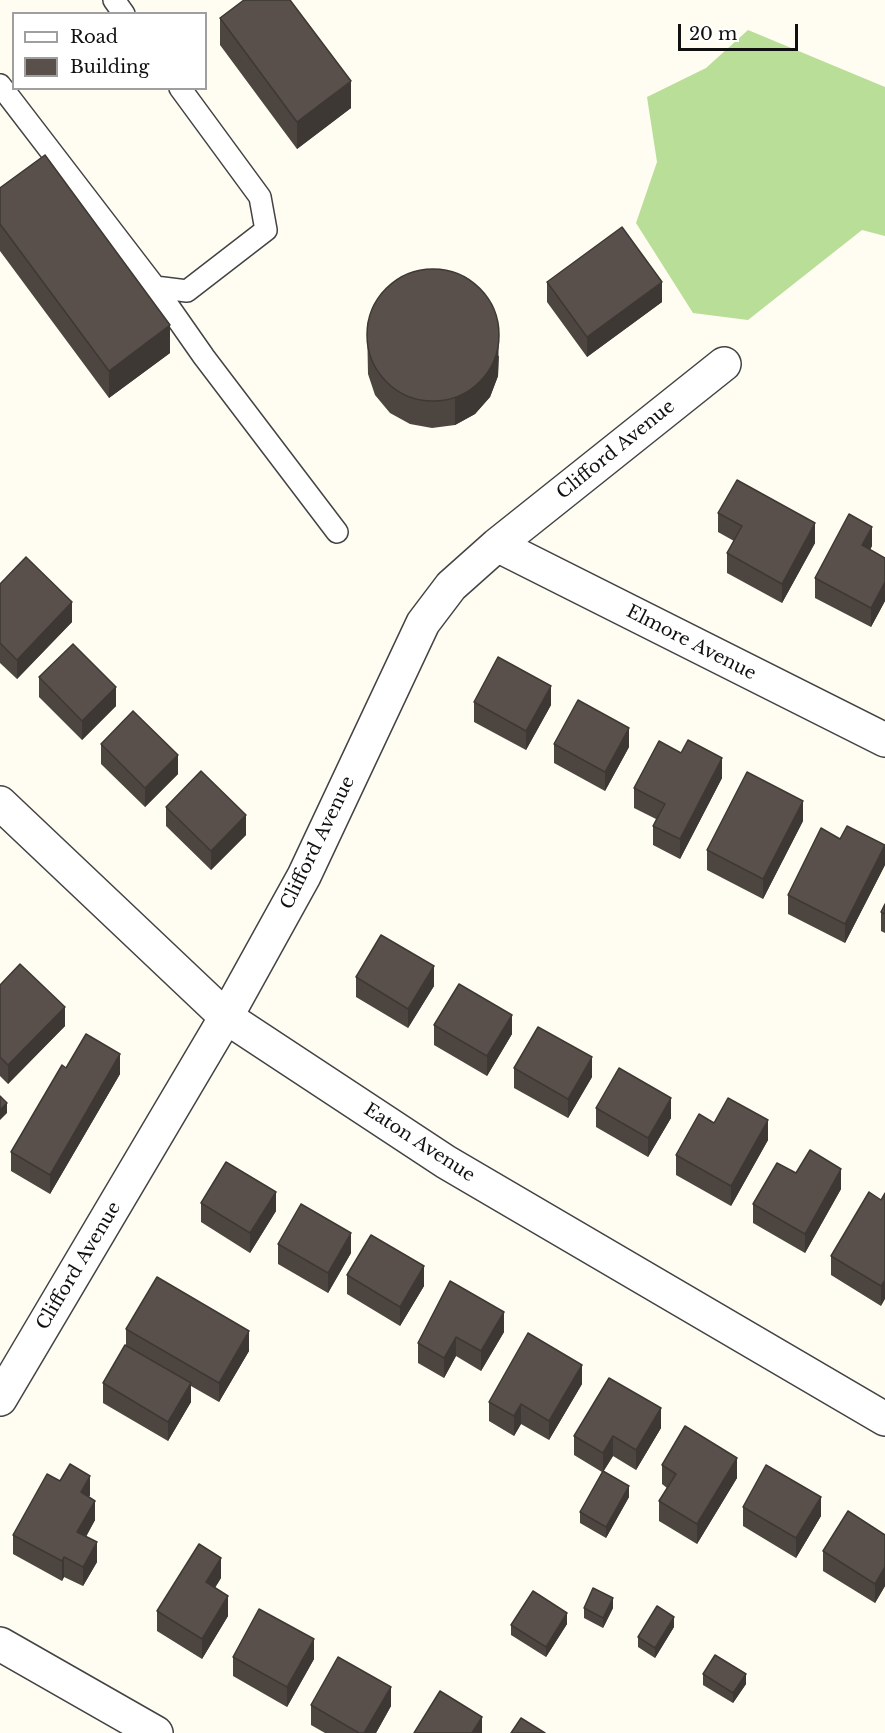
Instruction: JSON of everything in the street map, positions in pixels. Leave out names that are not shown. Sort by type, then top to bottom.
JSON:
[{"type":"street","name":"Clifford Avenue","points":[[0,1399],[226,1017],[304,876],[423,623],[451,586],[497,545],[724,364]]},
{"type":"street","name":"Elmore Avenue","points":[[497,545],[885,740]]},
{"type":"street","name":"Eaton Avenue","points":[[0,803],[226,1017],[446,1162],[885,1419]]},
{"type":"street","points":[[0,1644],[156,1733]]},
{"type":"lane","points":[[0,85],[156,287],[204,357],[337,532]]},
{"type":"lane","points":[[156,287],[187,291],[266,230],[260,196],[181,90]]},
{"type":"green space","points":[[748,30],[885,87],[885,236],[862,230],[748,320],[693,313],[636,223],[657,162],[647,97],[706,68]]},
{"type":"building","points":[[244,0],[290,0],[351,81],[297,122],[220,18]]},
{"type":"building","points":[[45,155],[170,325],[109,371],[0,224],[0,188]]},
{"type":"building","points":[[622,227],[662,282],[587,337],[547,282]]},
{"type":"building","points":[[433,269],[458,274],[480,288],[494,310],[499,335],[494,360],[480,382],[458,396],[433,401],[408,396],[386,382],[372,360],[367,335],[372,310],[386,288],[408,274]]},
{"type":"building","points":[[737,480],[815,523],[782,584],[727,553],[742,526],[718,513]]},
{"type":"building","points":[[849,514],[872,527],[862,545],[885,558],[885,582],[871,608],[815,578]]},
{"type":"building","points":[[26,557],[72,602],[17,660],[0,643],[0,584]]},
{"type":"building","points":[[73,644],[116,687],[82,721],[39,677]]},
{"type":"building","points":[[498,657],[551,686],[526,731],[474,702]]},
{"type":"building","points":[[578,700],[629,728],[605,772],[554,744]]},
{"type":"building","points":[[133,711],[178,755],[145,788],[101,744]]},
{"type":"building","points":[[688,740],[722,758],[680,839],[653,826],[665,804],[634,788],[659,741],[681,753]]},
{"type":"building","points":[[201,771],[246,815],[211,851],[166,807]]},
{"type":"building","points":[[747,772],[803,801],[763,879],[707,850]]},
{"type":"building","points":[[847,826],[885,845],[845,924],[788,895],[821,828],[840,839]]},
{"type":"building","points":[[381,935],[434,966],[408,1009],[356,977]]},
{"type":"building","points":[[20,964],[65,1007],[8,1065],[0,1057],[0,985]]},
{"type":"building","points":[[459,984],[512,1015],[487,1056],[434,1025]]},
{"type":"building","points":[[538,1027],[592,1057],[568,1099],[514,1068]]},
{"type":"building","points":[[86,1034],[120,1054],[50,1175],[11,1152],[62,1065],[66,1068]]},
{"type":"building","points":[[619,1068],[671,1098],[648,1138],[596,1108]]},
{"type":"building","points":[[0,1096],[7,1103],[0,1110]]},
{"type":"building","points":[[728,1098],[768,1120],[731,1186],[676,1155],[699,1114],[714,1123]]},
{"type":"building","points":[[810,1150],[841,1169],[805,1234],[753,1204],[777,1163],[796,1173]]},
{"type":"building","points":[[226,1162],[276,1192],[250,1233],[201,1203]]},
{"type":"building","points":[[869,1192],[881,1200],[885,1193],[885,1280],[881,1286],[831,1256]]},
{"type":"building","points":[[301,1204],[351,1233],[328,1273],[278,1244]]},
{"type":"building","points":[[371,1235],[424,1266],[400,1307],[347,1275]]},
{"type":"building","points":[[157,1277],[249,1331],[219,1383],[126,1329]]},
{"type":"building","points":[[450,1281],[504,1312],[481,1351],[456,1337],[444,1358],[418,1343]]},
{"type":"building","points":[[528,1333],[582,1365],[549,1421],[521,1404],[514,1416],[489,1402]]},
{"type":"building","points":[[125,1345],[191,1383],[168,1422],[103,1383]]},
{"type":"building","points":[[609,1378],[661,1408],[636,1450],[613,1436],[603,1453],[574,1436]]},
{"type":"building","points":[[685,1426],[737,1458],[697,1524],[659,1501],[676,1474],[662,1465]]},
{"type":"building","points":[[70,1464],[90,1476],[81,1492],[95,1501],[77,1532],[97,1542],[83,1567],[64,1557],[62,1561],[13,1535],[47,1474],[60,1481]]},
{"type":"building","points":[[766,1465],[821,1497],[796,1538],[743,1507]]},
{"type":"building","points":[[603,1471],[629,1486],[606,1527],[580,1512]]},
{"type":"building","points":[[848,1511],[885,1535],[885,1567],[875,1584],[823,1551]]},
{"type":"building","points":[[199,1544],[221,1558],[206,1582],[228,1596],[202,1639],[157,1611]]},
{"type":"building","points":[[593,1588],[613,1598],[603,1618],[584,1608]]},
{"type":"building","points":[[533,1591],[567,1613],[546,1647],[511,1625]]},
{"type":"building","points":[[657,1606],[674,1617],[655,1648],[638,1637]]},
{"type":"building","points":[[259,1609],[314,1639],[287,1687],[233,1657]]},
{"type":"building","points":[[715,1655],[746,1674],[733,1693],[703,1674]]},
{"type":"building","points":[[338,1657],[391,1687],[364,1733],[359,1733],[311,1705]]},
{"type":"building","points":[[440,1691],[482,1717],[472,1733],[414,1733]]},
{"type":"building","points":[[521,1718],[545,1733],[511,1733]]}]
